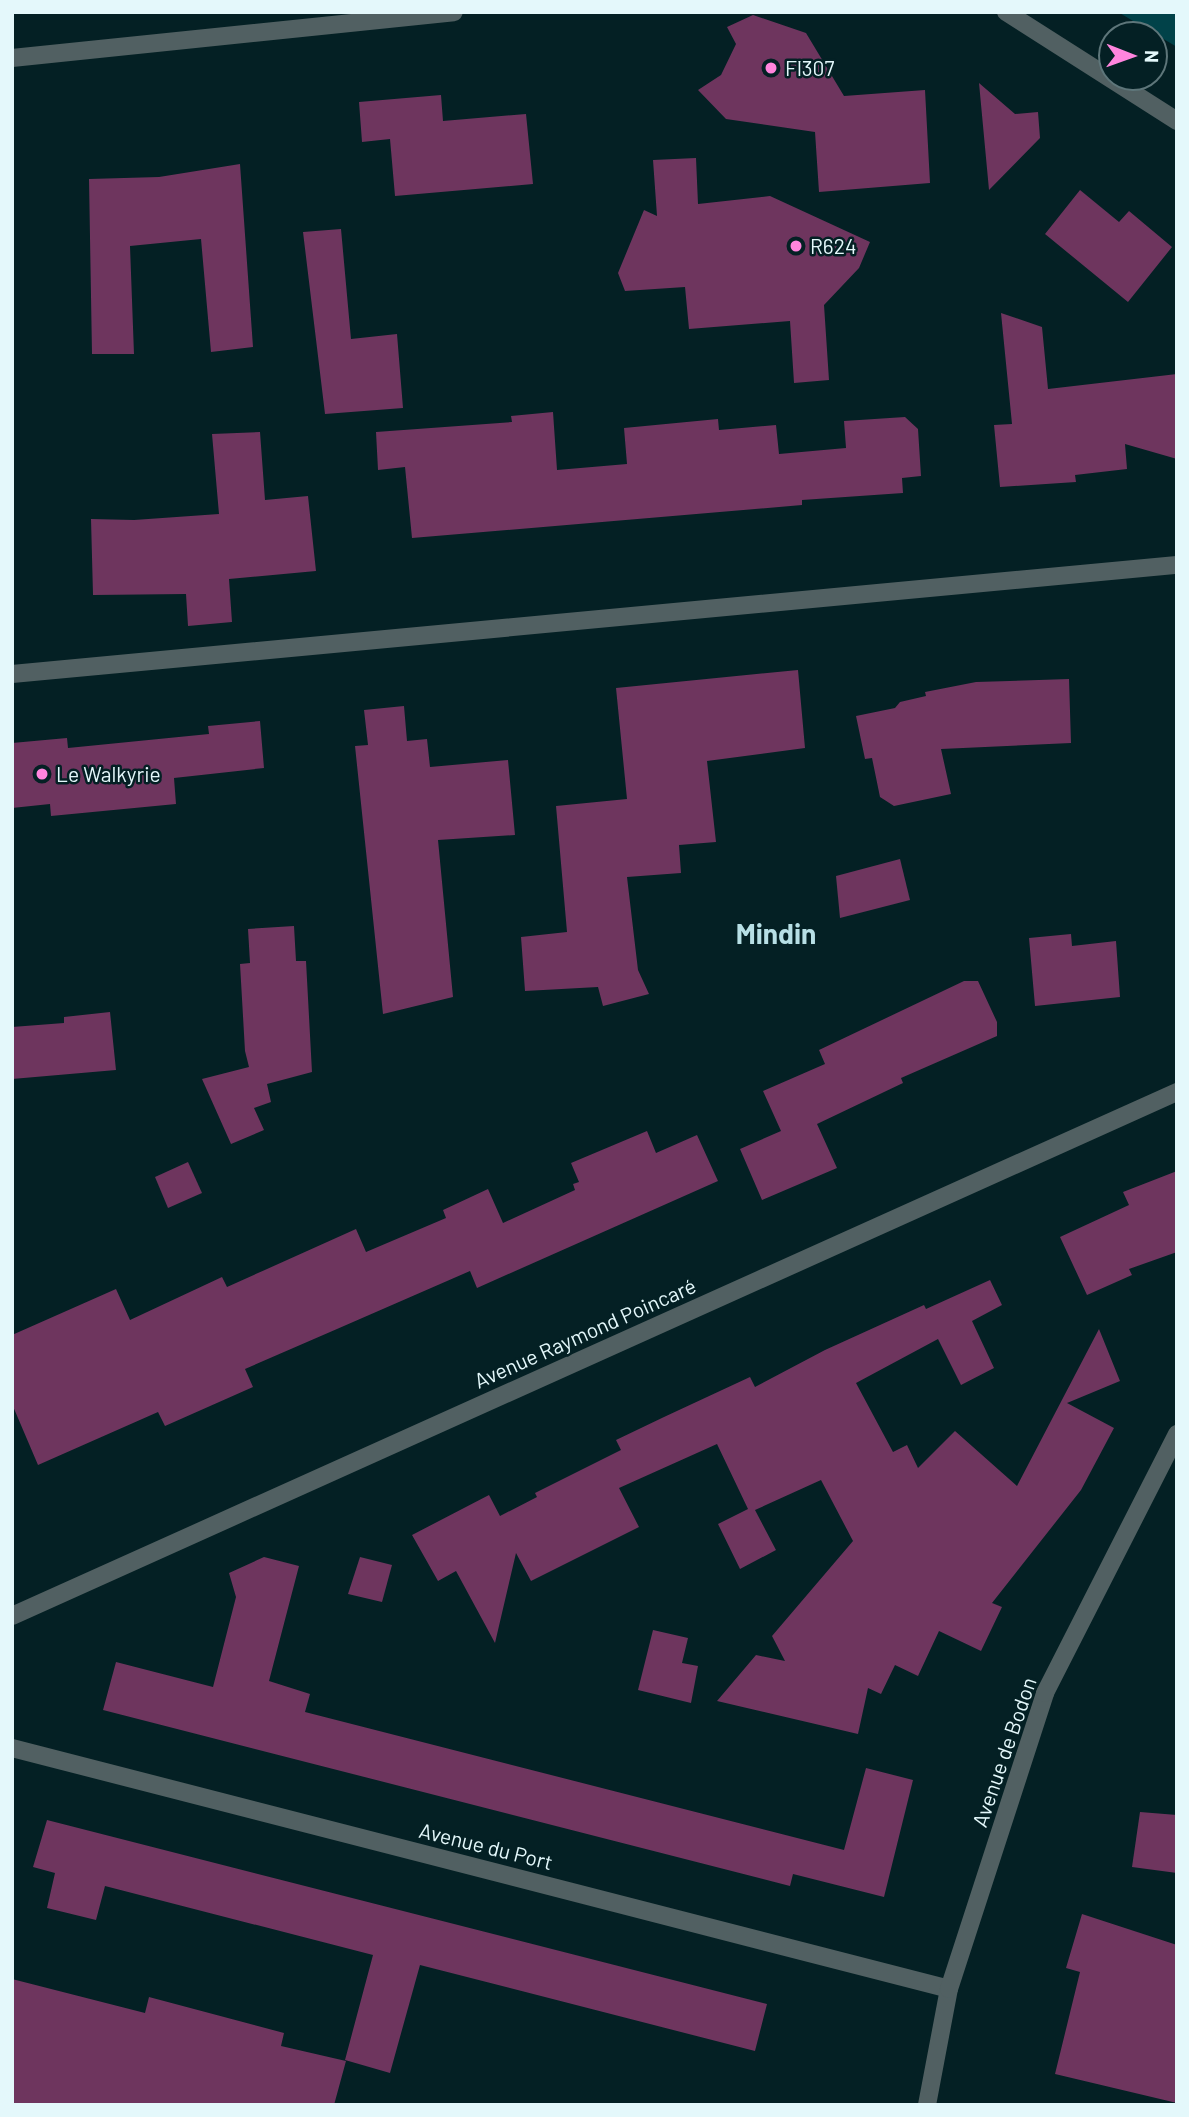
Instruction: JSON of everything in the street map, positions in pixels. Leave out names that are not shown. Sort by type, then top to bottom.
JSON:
[{"type":"street","points":[[12,58],[454,12]]},
{"type":"street","points":[[1006,12],[1177,121]]},
{"type":"street","points":[[12,674],[1177,565]]},
{"type":"street","name":"Avenue Raymond Poincaré","points":[[12,1616],[1177,1092]]},
{"type":"street","name":"Avenue de Bodon","points":[[927,2105],[949,1989],[1045,1693],[1177,1434]]},
{"type":"street","name":"Avenue du Port","points":[[12,1748],[949,1989]]},
{"type":"shaded area","points":[[1118,12],[1177,12],[1177,47],[1168,42],[1168,21],[1133,21]]},
{"type":"building","points":[[753,15],[806,33],[844,96],[925,90],[930,183],[819,192],[815,132],[726,119],[698,90],[721,75],[736,44],[727,27]]},
{"type":"building","points":[[979,83],[1015,114],[1038,112],[1040,138],[989,190]]},
{"type":"building","points":[[441,95],[443,121],[526,114],[533,184],[395,196],[390,139],[362,142],[359,102]]},
{"type":"building","points":[[696,158],[698,204],[770,196],[870,242],[859,268],[824,305],[829,380],[794,383],[790,321],[689,329],[685,287],[625,291],[618,273],[644,210],[657,216],[653,160]]},
{"type":"building","points":[[240,164],[253,347],[211,352],[201,239],[130,246],[134,354],[92,354],[89,179],[159,177]]},
{"type":"building","points":[[1080,190],[1119,222],[1129,211],[1172,247],[1128,302],[1045,234]]},
{"type":"building","points":[[341,229],[351,339],[397,334],[403,408],[325,414],[303,232]]},
{"type":"building","points":[[1001,313],[1042,327],[1048,389],[1177,374],[1177,459],[1125,444],[1127,469],[1075,475],[1076,482],[1000,487],[994,425],[1012,424]]},
{"type":"building","points":[[553,412],[557,470],[627,464],[624,428],[718,419],[719,430],[776,425],[779,454],[846,448],[844,421],[905,417],[918,429],[921,476],[902,478],[903,493],[802,500],[802,505],[412,538],[405,467],[378,470],[376,432],[512,422],[511,416]]},
{"type":"building","points":[[260,432],[265,500],[308,496],[316,571],[229,579],[232,622],[188,626],[186,594],[93,595],[91,519],[134,520],[219,514],[212,434]]},
{"type":"building","points":[[798,670],[805,748],[707,761],[716,842],[679,845],[681,873],[627,877],[638,970],[649,994],[603,1006],[598,987],[525,991],[521,937],[567,932],[556,806],[627,799],[616,688]]},
{"type":"building","points":[[1069,679],[1071,743],[941,749],[951,794],[894,806],[880,797],[872,758],[865,759],[856,716],[895,708],[900,702],[926,696],[925,692],[976,682]]},
{"type":"building","points":[[404,706],[407,741],[427,739],[430,767],[508,760],[515,835],[438,840],[453,997],[383,1014],[355,746],[368,745],[364,710]]},
{"type":"building","points":[[260,721],[264,768],[174,778],[176,804],[51,816],[50,804],[12,808],[12,743],[67,738],[68,748],[209,734],[208,726]]},
{"type":"building","points":[[900,859],[910,900],[840,918],[836,876]]},
{"type":"building","points":[[294,926],[296,961],[306,961],[312,1072],[267,1084],[271,1102],[254,1108],[264,1130],[231,1144],[202,1079],[249,1067],[245,1051],[240,964],[250,963],[248,929]]},
{"type":"building","points":[[1071,934],[1072,946],[1116,941],[1120,997],[1035,1006],[1029,938]]},
{"type":"building","points":[[964,981],[978,981],[997,1022],[997,1036],[901,1078],[903,1083],[817,1124],[837,1168],[762,1200],[740,1149],[781,1131],[763,1091],[825,1064],[819,1050]]},
{"type":"building","points":[[110,1012],[116,1070],[12,1079],[12,1027],[64,1023],[64,1017]]},
{"type":"building","points":[[647,1131],[656,1153],[697,1135],[718,1181],[477,1288],[470,1271],[245,1369],[253,1387],[165,1426],[158,1412],[38,1465],[12,1404],[12,1335],[116,1289],[130,1320],[222,1277],[227,1287],[356,1229],[366,1252],[446,1218],[443,1210],[488,1189],[503,1223],[575,1190],[573,1184],[579,1182],[571,1163]]},
{"type":"building","points":[[188,1162],[202,1193],[168,1208],[155,1177]]},
{"type":"building","points":[[1177,1171],[1177,1252],[1129,1269],[1132,1275],[1087,1295],[1060,1237],[1129,1205],[1123,1192]]},
{"type":"building","points":[[990,1280],[1002,1305],[972,1321],[994,1368],[961,1385],[938,1339],[856,1383],[893,1452],[907,1445],[918,1468],[955,1431],[1017,1486],[1099,1329],[1120,1381],[1067,1403],[1114,1428],[1081,1490],[992,1603],[1002,1607],[981,1651],[939,1631],[918,1676],[895,1665],[881,1694],[868,1688],[858,1734],[717,1701],[756,1655],[785,1661],[772,1636],[853,1541],[821,1480],[755,1510],[776,1550],[740,1569],[718,1524],[748,1509],[717,1444],[619,1488],[639,1527],[531,1581],[516,1553],[495,1643],[456,1571],[438,1581],[412,1535],[489,1495],[500,1516],[537,1497],[535,1493],[621,1450],[616,1440],[750,1377],[755,1387],[825,1350],[924,1305],[926,1309]]},
{"type":"building","points":[[264,1557],[299,1566],[269,1681],[310,1694],[305,1712],[844,1850],[866,1768],[913,1780],[884,1897],[793,1874],[790,1886],[103,1710],[116,1662],[213,1687],[236,1597],[229,1573]]},
{"type":"building","points":[[360,1557],[392,1565],[382,1602],[348,1594]]},
{"type":"building","points":[[653,1630],[688,1638],[682,1663],[698,1666],[691,1703],[638,1690]]},
{"type":"building","points":[[1140,1812],[1177,1815],[1177,1873],[1132,1867]]},
{"type":"building","points":[[47,1820],[767,2004],[755,2051],[420,1965],[390,2073],[345,2060],[373,1955],[105,1886],[96,1920],[47,1908],[55,1873],[33,1867]]},
{"type":"building","points":[[1082,1914],[1177,1945],[1177,2103],[1055,2074],[1080,1972],[1066,1968]]},
{"type":"building","points":[[12,1979],[145,2013],[149,1997],[284,2033],[281,2046],[346,2061],[334,2105],[12,2105]]},
{"type":"place","name":"Fl307","points":[[771,68]]},
{"type":"place","name":"R624","points":[[796,246]]},
{"type":"place","name":"Le Walkyrie","points":[[42,774]]},
{"type":"district","name":"Mindin","points":[[776,933]]}]
